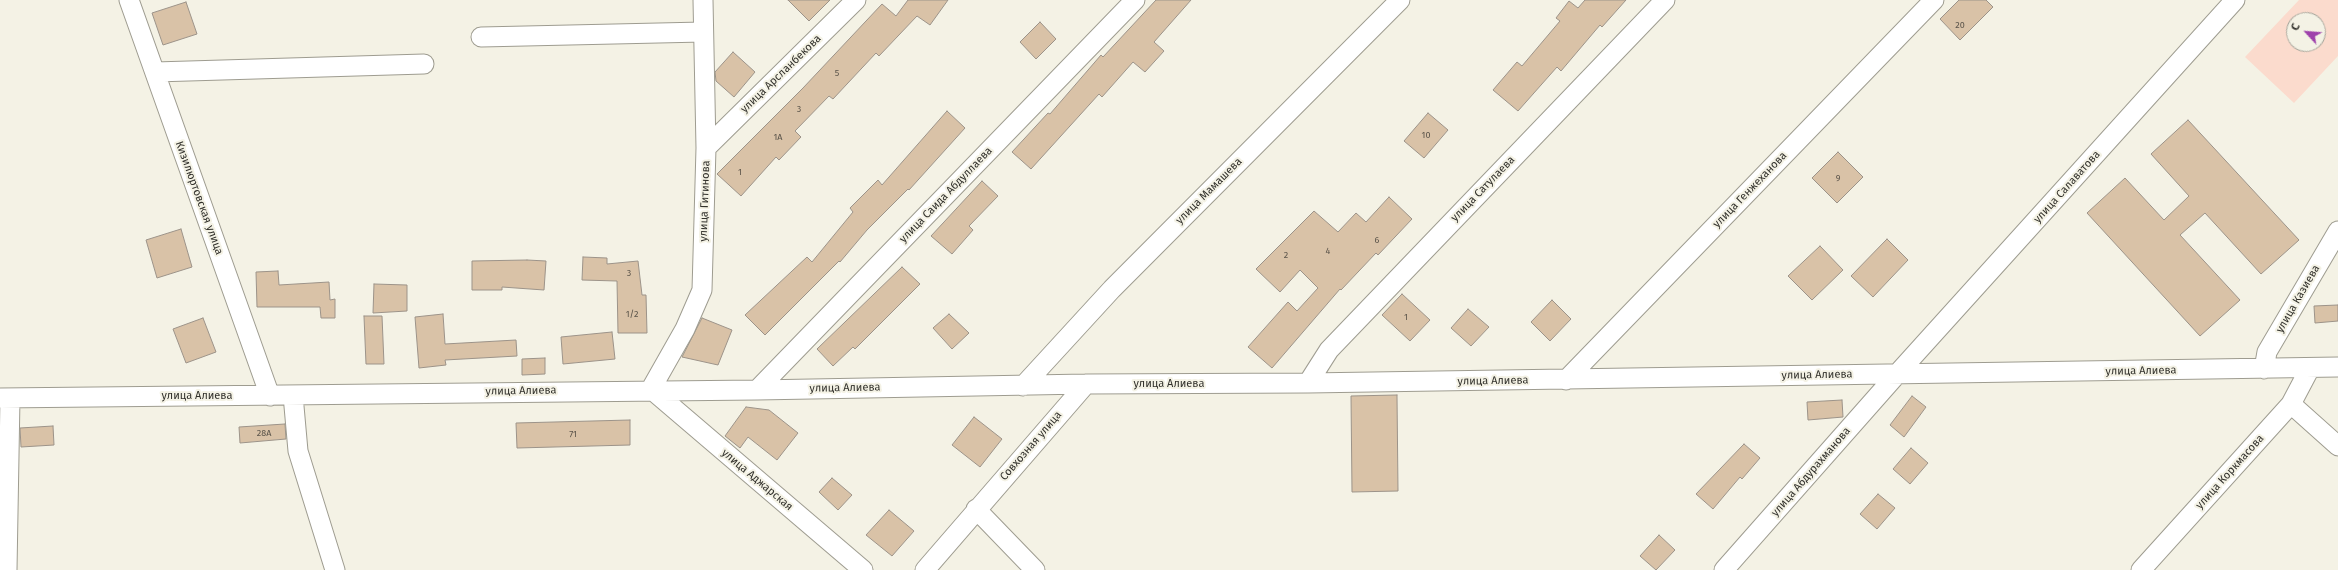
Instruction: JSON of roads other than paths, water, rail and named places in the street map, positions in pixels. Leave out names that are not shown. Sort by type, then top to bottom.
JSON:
[{"type":"street","name":"Кизилюртовская улица","points":[[129,0],[270,396]]},
{"type":"street","name":"улица Гитинова","points":[[651,389],[685,329],[702,290],[706,148],[702,32],[703,0]]},
{"type":"street","name":"улица Арсланбекова","points":[[706,148],[856,0]]},
{"type":"street","name":"улица Саида Абдуллаева","points":[[757,390],[1135,0]]},
{"type":"street","name":"улица Мамашева","points":[[1023,386],[1112,289],[1400,0]]},
{"type":"street","name":"улица Сатулаева","points":[[1308,384],[1329,350],[1665,0]]},
{"type":"street","name":"улица Генжеханова","points":[[1566,380],[1934,0]]},
{"type":"street","name":"улица Салаватова","points":[[1898,374],[2235,0]]},
{"type":"street","points":[[481,37],[702,32]]},
{"type":"street","points":[[155,72],[424,64]]},
{"type":"street","name":"улица Казиева","points":[[2264,369],[2267,352],[2338,231]]},
{"type":"street","name":"улица Алиева","points":[[5,398],[270,396],[651,389],[757,390],[1086,384],[1308,384],[2338,367]]},
{"type":"street","name":"улица Коркмасова","points":[[2141,570],[2292,404],[2310,368]]},
{"type":"street","name":"улица Абдурахманова","points":[[1724,570],[1898,374]]},
{"type":"street","name":"Совхозная улица","points":[[925,570],[976,509],[1086,384]]},
{"type":"street","name":"улица Аджарская","points":[[651,389],[863,570]]},
{"type":"street","points":[[293,395],[298,451],[335,570]]},
{"type":"street","points":[[5,398],[7,570]]},
{"type":"street","points":[[2292,404],[2338,446]]},
{"type":"street","points":[[976,509],[1035,570]]}]
